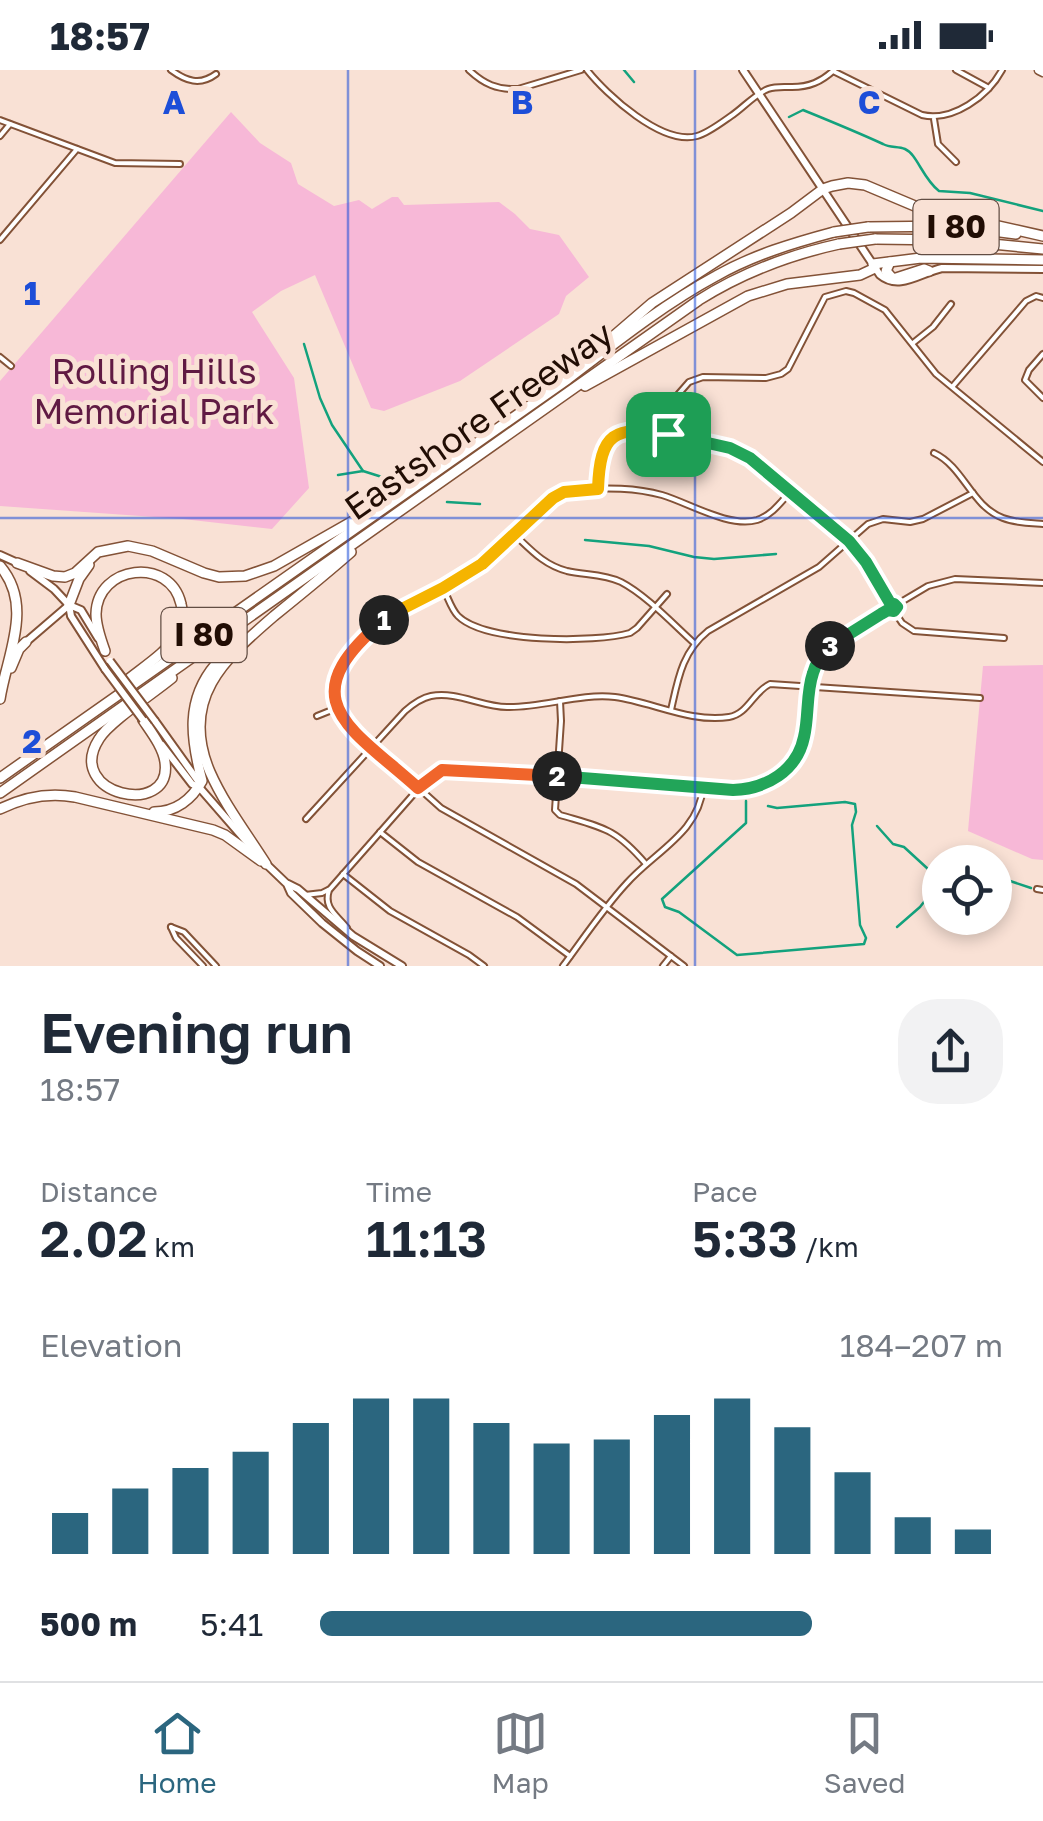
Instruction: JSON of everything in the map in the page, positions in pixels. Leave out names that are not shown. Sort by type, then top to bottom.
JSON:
[{"type":"highway","points":[[568,379],[652,304],[791,214],[823,188],[848,183],[865,185],[922,209],[1043,237]]},
{"type":"highway","name":"Eastshore Freeway","points":[[0,778],[616,342],[716,276],[766,253],[834,232],[868,227],[954,226],[1043,237]]},
{"type":"highway","name":"Eastshore Freeway","points":[[0,793],[721,286],[782,260],[875,238],[1043,249]]},
{"type":"highway","points":[[552,405],[748,296],[787,284],[860,275],[874,266],[921,258],[1043,260]]},
{"type":"highway","points":[[890,262],[886,270],[893,279],[924,269],[929,271]]},
{"type":"highway","points":[[17,562],[65,577],[98,552],[128,546],[144,548],[212,576],[245,576],[274,566],[408,491]]},
{"type":"highway","points":[[136,810],[174,809],[199,788],[202,780],[192,731],[195,701],[211,670],[378,527]]},
{"type":"highway","points":[[69,605],[90,563],[116,548]]},
{"type":"highway","points":[[0,566],[14,588],[18,612],[0,699]]},
{"type":"highway","points":[[80,722],[178,634],[182,606],[170,584],[142,572],[128,573],[109,584],[96,612],[108,656]]},
{"type":"highway","points":[[143,720],[163,755],[164,773],[155,787],[143,794],[118,794],[101,782],[94,769],[93,756],[100,737],[228,632]]},
{"type":"highway","points":[[247,639],[221,666],[208,687],[202,712],[202,741],[214,780],[266,864]]},
{"type":"highway","points":[[0,699],[17,654],[26,642]]},
{"type":"highway","points":[[0,809],[24,798],[53,794],[75,797],[219,832],[266,864]]},
{"type":"main road","points":[[743,70],[888,282],[897,283],[929,271],[962,268],[1043,269]]},
{"type":"main road","points":[[0,554],[40,577],[69,605],[81,610],[108,656],[198,779],[199,788]]},
{"type":"main road","points":[[26,642],[69,605]]},
{"type":"main road","points":[[69,605],[71,616],[105,670],[192,784],[291,894],[371,966]]},
{"type":"main road","points":[[286,884],[298,888],[353,936],[396,965]]},
{"type":"main road","points":[[357,951],[380,966]]},
{"type":"street","points":[[172,70],[197,82],[216,74]]},
{"type":"street","points":[[469,70],[481,82],[508,90],[584,70],[626,110],[681,136],[697,136],[766,89],[808,86],[833,71],[922,116],[934,118],[969,104],[989,88],[1002,70]]},
{"type":"street","points":[[956,70],[989,88]]},
{"type":"street","points":[[934,118],[938,144],[956,162]]},
{"type":"street","points":[[0,120],[115,163],[180,164]]},
{"type":"street","points":[[0,136],[10,124]]},
{"type":"street","points":[[0,240],[77,150]]},
{"type":"street","points":[[668,434],[681,388],[703,378],[766,378],[782,374],[822,301],[829,294],[846,291],[885,310],[929,366],[1043,462]]},
{"type":"street","points":[[952,387],[1026,301],[1036,296],[1043,298]]},
{"type":"street","points":[[912,343],[933,327],[952,304]]},
{"type":"street","points":[[1043,354],[1026,380],[1043,398]]},
{"type":"street","points":[[0,357],[11,366]]},
{"type":"street","points":[[598,489],[600,458],[621,432],[636,429],[730,448],[750,458],[849,541],[902,622],[914,631],[1004,638]]},
{"type":"street","points":[[934,452],[954,467],[983,506],[1005,520],[1043,524]]},
{"type":"street","points":[[684,966],[576,884],[450,814],[343,720],[334,687],[341,665],[392,614],[482,564],[544,505],[564,492],[598,489],[661,494],[744,522],[771,513],[791,491]]},
{"type":"street","points":[[671,710],[686,656],[708,631],[820,567],[868,524],[923,519],[972,493]]},
{"type":"street","points":[[514,534],[551,566],[625,584],[694,643]]},
{"type":"street","points":[[306,895],[330,888],[418,788],[442,770],[740,790],[757,787],[788,768],[798,752],[805,734],[815,666],[829,646],[928,586],[955,578],[1043,583]]},
{"type":"street","points":[[443,588],[454,612],[467,622],[530,639],[622,635],[637,628],[667,594]]},
{"type":"street","points":[[306,820],[412,704],[434,695],[508,708],[615,697],[694,715],[730,717],[746,709],[756,693],[770,684],[980,698]]},
{"type":"street","points":[[560,701],[555,810],[612,831],[646,864]]},
{"type":"street","points":[[318,716],[337,708]]},
{"type":"street","points":[[563,966],[625,884],[689,825],[700,806],[702,787]]},
{"type":"street","points":[[380,832],[418,862],[517,917],[570,956]]},
{"type":"street","points":[[343,874],[390,911],[484,966]]},
{"type":"street","points":[[330,888],[328,907],[353,936]]},
{"type":"street","points":[[202,966],[171,927],[184,932],[216,966]]},
{"type":"street","points":[[664,966],[671,956]]},
{"type":"green space","name":"Rolling Hills Memorial Park","points":[[231,112],[260,143],[291,163],[298,184],[334,206],[359,200],[372,209],[392,197],[398,197],[404,205],[499,202],[530,229],[559,235],[589,277],[566,296],[559,314],[460,381],[384,411],[371,408],[315,275],[281,291],[252,312],[294,378],[309,488],[272,529],[0,506],[0,381]]},
{"type":"green space","points":[[1043,665],[1043,860],[1032,859],[1012,850],[1012,845],[1000,845],[968,831],[983,666]]},
{"type":"waterway","points":[[624,70],[634,82]]},
{"type":"waterway","points":[[789,117],[803,110],[886,145],[905,149],[939,191],[970,193],[1043,211]]},
{"type":"waterway","points":[[304,344],[332,425],[363,471]]},
{"type":"waterway","points":[[338,475],[363,471],[382,477]]},
{"type":"waterway","points":[[447,502],[480,504]]},
{"type":"waterway","points":[[585,540],[649,546],[714,559],[776,554]]},
{"type":"waterway","points":[[746,801],[746,823],[662,899],[665,907],[679,912],[737,955],[864,944],[852,825],[855,804],[768,806]]},
{"type":"waterway","points":[[877,826],[893,844],[904,847],[922,864]]},
{"type":"waterway","points":[[1012,882],[1031,888]]},
{"type":"waterway","points":[[897,927],[922,904]]},
{"type":"route","points":[[636,429],[668,434],[730,448],[770,473],[849,541],[890,603],[897,607],[835,641],[819,660],[812,674],[805,734],[794,761],[768,783],[740,790],[453,769],[435,772],[418,788],[343,720],[334,687],[341,665],[376,626],[482,564],[544,505],[564,492],[598,489],[604,448],[621,432],[636,429]]}]
